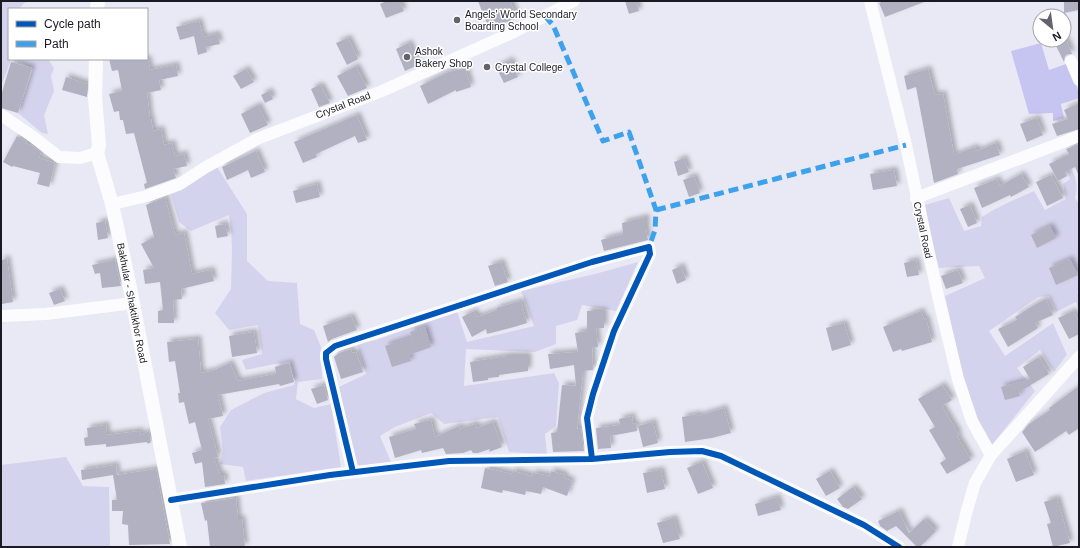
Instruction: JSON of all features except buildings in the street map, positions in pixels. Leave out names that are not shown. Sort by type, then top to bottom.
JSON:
[{"type":"street","name":"Crystal Road","points":[[112,204],[147,196],[180,184],[206,167],[257,139],[382,91],[514,32],[574,1]]},
{"type":"street","name":"Crystal Road","points":[[870,1],[906,145],[916,198],[958,379],[972,421],[991,455]]},
{"type":"street","name":"Bakhular - Shaktikhor Road","points":[[96,60],[95,98],[99,145],[97,153],[112,204],[133,303],[180,547]]},
{"type":"street","points":[[1071,61],[1079,80]]},
{"type":"street","points":[[1,115],[32,136],[58,157],[80,158],[97,153]]},
{"type":"street","points":[[916,198],[1079,136]]},
{"type":"street","points":[[353,472],[326,359],[326,353],[335,346],[592,262],[649,246],[650,254],[614,331],[593,394],[587,418],[592,459]]},
{"type":"street","points":[[1,316],[46,314],[133,303]]},
{"type":"street","points":[[958,547],[967,510],[976,483],[991,455],[1079,357]]},
{"type":"street","points":[[171,500],[353,472],[449,461],[592,459],[670,452],[702,451],[720,456],[864,525],[899,547]]},
{"type":"shaded area","points":[[1,1],[29,1],[24,3],[20,8],[8,8],[8,60],[11,60],[1,86]]},
{"type":"shaded area","points":[[17,60],[49,60],[54,68],[51,76],[54,91],[44,115],[48,134],[42,133],[18,113],[33,69]]},
{"type":"shaded area","points":[[1062,154],[1069,164],[1076,179],[1075,198],[1079,204],[1079,291],[1077,292],[1079,295],[1079,309],[1076,302],[1056,312],[1049,296],[1038,297],[989,331],[1005,356],[1053,323],[1067,355],[1054,372],[1040,350],[1017,368],[1035,391],[992,445],[979,424],[963,376],[945,296],[985,278],[979,266],[939,268],[925,205],[949,198],[964,231],[981,226],[982,217],[988,213],[1034,191],[1045,210],[1066,199],[1063,184],[1070,179]]},
{"type":"shaded area","points":[[217,167],[247,214],[247,261],[268,281],[297,283],[300,324],[314,330],[321,347],[322,379],[298,382],[296,399],[314,408],[331,404],[341,467],[246,481],[243,467],[220,464],[223,451],[220,427],[231,410],[264,393],[294,385],[295,382],[290,361],[246,370],[242,360],[262,354],[258,325],[229,330],[215,313],[231,289],[232,249],[229,215],[191,231],[179,222],[171,194]]},
{"type":"shaded area","points":[[638,262],[616,311],[582,305],[577,320],[556,326],[556,344],[535,352],[466,349],[464,386],[554,373],[559,383],[556,426],[545,434],[547,454],[509,452],[498,417],[444,424],[431,413],[395,427],[380,436],[391,462],[357,467],[339,387],[366,374],[357,344],[376,340],[457,311],[467,342],[534,326],[521,291],[595,274]]},
{"type":"shaded area","points":[[66,457],[83,486],[109,487],[110,547],[1,547],[1,465]]},
{"type":"water","points":[[1032,45],[1032,48],[1042,48],[1049,70],[1069,63],[1079,93],[1079,98],[1061,104],[1064,118],[1053,121],[1053,113],[1029,114],[1011,51]]},
{"type":"marked path","points":[[545,16],[553,25],[603,141],[629,132],[656,210],[655,230],[649,247]]},
{"type":"marked path","points":[[656,210],[906,145]]},
{"type":"cycle path","points":[[353,472],[326,359],[326,353],[335,346],[592,262],[649,247],[650,254],[614,331],[593,394],[587,418],[592,459]]},
{"type":"cycle path","points":[[171,500],[330,475],[449,461],[592,459],[670,452],[702,451],[721,456],[864,525],[899,547]]},
{"type":"place","name":"Angels' World Secondary Boarding School","points":[[457,20]]},
{"type":"place","name":"Ashok Bakery Shop","points":[[407,57]]},
{"type":"place","name":"Crystal College","points":[[487,67]]}]
